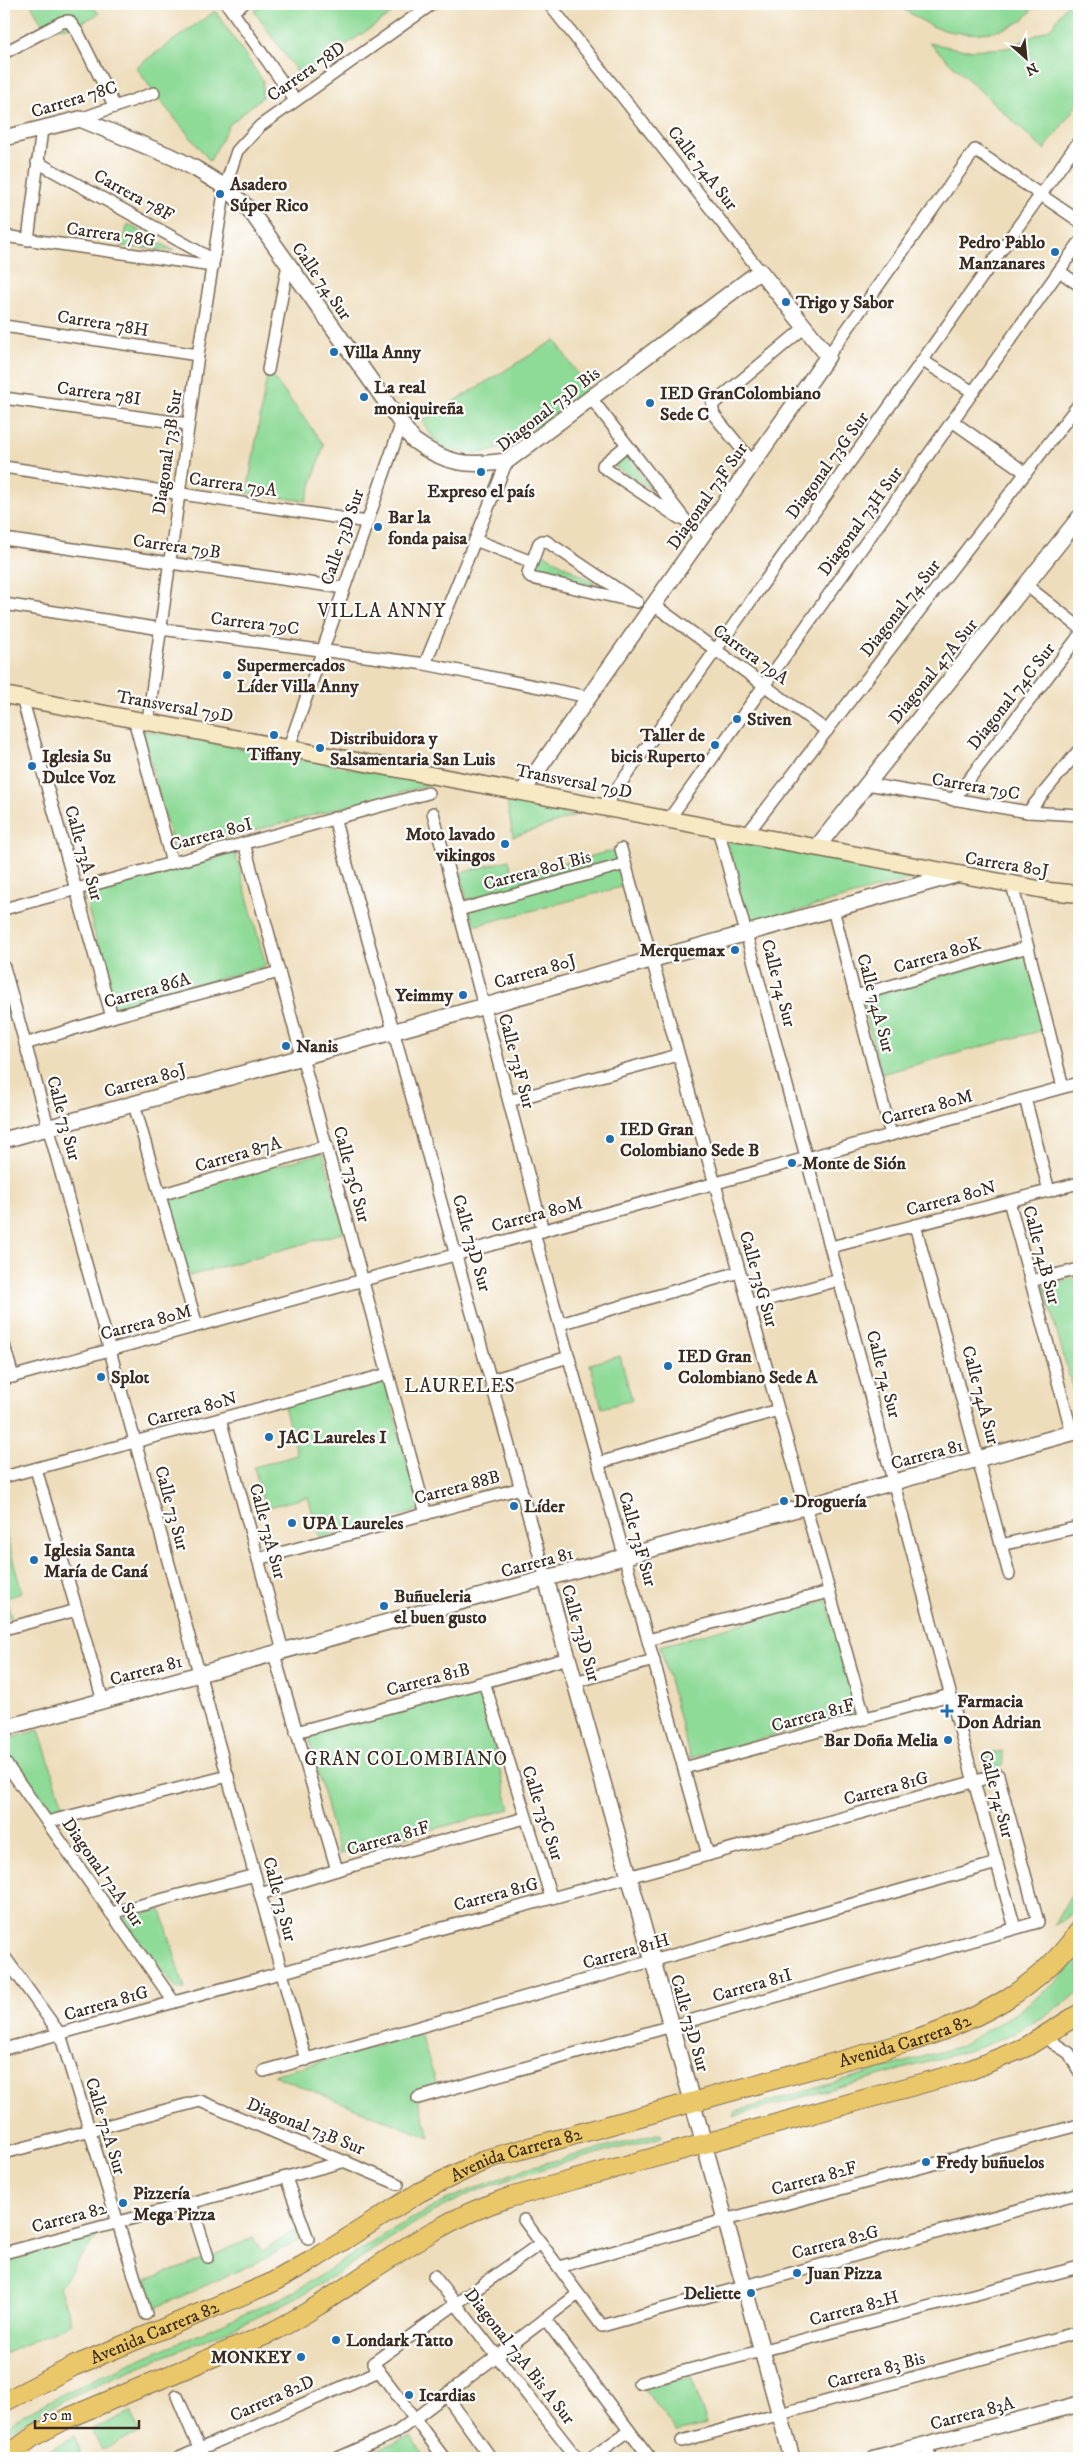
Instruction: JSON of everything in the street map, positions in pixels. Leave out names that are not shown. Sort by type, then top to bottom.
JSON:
[{"type":"main road","name":"Transversal 79D","points":[[4,695],[959,874]]},
{"type":"main road","name":"Carrera 80J","points":[[959,874],[1079,894]]},
{"type":"main road","name":"Avenida Carrera 82","points":[[4,2402],[74,2366],[269,2284],[316,2258],[420,2192],[486,2159],[939,2033],[964,2023],[1007,1999],[1051,1965],[1079,1931]]},
{"type":"main road","points":[[4,2458],[34,2436],[70,2418],[292,2322],[327,2302],[418,2238],[472,2211],[508,2198],[970,2070],[1000,2059],[1044,2037],[1079,2014]]},
{"type":"street","points":[[243,4],[229,8],[295,100]]},
{"type":"street","name":"Carrera 78D","points":[[226,187],[237,151],[260,126],[432,4]]},
{"type":"street","name":"Calle 74A Sur","points":[[548,4],[828,356]]},
{"type":"street","points":[[4,53],[62,22],[68,21],[115,107]]},
{"type":"street","name":"Carrera 78C","points":[[4,138],[80,119],[154,93]]},
{"type":"street","name":"Calle 74 Sur","points":[[80,119],[175,158],[226,187],[249,209],[413,440],[443,459],[464,464],[507,461]]},
{"type":"street","points":[[28,240],[42,129]]},
{"type":"street","name":"Diagonal 73G Sur","points":[[601,806],[608,801],[1079,141]]},
{"type":"street","name":"Diagonal 73F Sur","points":[[523,792],[828,356],[975,150],[1041,195]]},
{"type":"street","name":"Carrera 78F","points":[[38,162],[213,263]]},
{"type":"street","name":"Diagonal 73B Sur","points":[[172,863],[141,720],[161,629],[198,355],[226,187]]},
{"type":"street","points":[[1041,195],[1079,221]]},
{"type":"street","name":"Carrera 78G","points":[[4,236],[213,263]]},
{"type":"street","name":"Diagonal 73H Sur","points":[[669,819],[1079,243]]},
{"type":"street","points":[[268,370],[288,264]]},
{"type":"street","name":"Diagonal 73D Bis","points":[[425,664],[507,461],[760,271]]},
{"type":"street","points":[[1059,271],[1079,284]]},
{"type":"street","name":"Carrera 78H","points":[[4,326],[198,355]]},
{"type":"street","points":[[753,463],[714,415],[712,405],[805,327]]},
{"type":"street","points":[[922,361],[973,392]]},
{"type":"street","name":"Carrera 78I","points":[[4,398],[188,424]]},
{"type":"street","points":[[591,398],[700,539]]},
{"type":"street","name":"Diagonal 74 Sur","points":[[747,834],[1079,404]]},
{"type":"street","points":[[952,421],[1026,474]]},
{"type":"street","name":"Calle 73D Sur","points":[[289,747],[401,425]]},
{"type":"street","points":[[627,445],[603,467],[687,523]]},
{"type":"street","name":"Carrera 79A","points":[[4,467],[367,522]]},
{"type":"street","name":"Diagonal 47A Sur","points":[[817,847],[1079,518]]},
{"type":"street","name":"Carrera 79B","points":[[4,539],[344,588]]},
{"type":"street","points":[[475,540],[532,562]]},
{"type":"street","points":[[546,541],[637,602],[531,578],[528,573],[532,562],[538,543],[546,541]]},
{"type":"street","points":[[1026,585],[1079,627]]},
{"type":"street","name":"Carrera 79C","points":[[4,604],[161,629],[425,664],[590,697]]},
{"type":"street","name":"Carrera 79A","points":[[654,605],[827,731]]},
{"type":"street","name":"Diagonal 74C Sur","points":[[953,800],[1079,636]]},
{"type":"street","name":"Calle 73A Sur","points":[[22,698],[112,1017]]},
{"type":"street","points":[[1028,812],[1079,750]]},
{"type":"street","name":"Carrera 79C","points":[[867,784],[1028,812],[1079,815]]},
{"type":"street","name":"Carrera 80I","points":[[4,909],[428,793]]},
{"type":"street","name":"Calle 73F Sur","points":[[433,813],[509,1101],[560,1324],[708,1855]]},
{"type":"street","name":"Calle 73D Sur","points":[[334,818],[792,2458]]},
{"type":"street","name":"Calle 74 Sur","points":[[718,828],[950,1695],[1015,1928]]},
{"type":"street","name":"Calle 73C Sur","points":[[244,843],[426,1514]]},
{"type":"street","name":"Calle 73G Sur","points":[[621,849],[865,1719]]},
{"type":"street","name":"Carrera 80I Bis","points":[[459,910],[625,864]]},
{"type":"street","name":"Carrera 80J","points":[[4,1140],[959,874]]},
{"type":"street","points":[[1012,884],[1063,1088]]},
{"type":"street","name":"Calle 74A Sur","points":[[833,909],[891,1135]]},
{"type":"street","name":"Carrera 80K","points":[[855,996],[1028,947]]},
{"type":"street","name":"Calle 73 Sur","points":[[4,967],[306,2060]]},
{"type":"street","name":"Carrera 86A","points":[[25,1044],[112,1017],[279,972]]},
{"type":"street","points":[[509,1101],[678,1054]]},
{"type":"street","name":"Carrera 80M","points":[[8,1378],[1079,1083]]},
{"type":"street","points":[[1025,1098],[1049,1190]]},
{"type":"street","points":[[134,1104],[197,1326]]},
{"type":"street","name":"Carrera 87A","points":[[160,1195],[327,1146]]},
{"type":"street","name":"Carrera 80N","points":[[831,1248],[1079,1183]]},
{"type":"street","name":"Calle 74B Sur","points":[[1009,1201],[1075,1432]]},
{"type":"street","name":"Calle 74A Sur","points":[[915,1225],[1009,1574]]},
{"type":"street","points":[[1031,1281],[1079,1268]]},
{"type":"street","points":[[560,1324],[739,1272]]},
{"type":"street","points":[[748,1305],[839,1280]]},
{"type":"street","points":[[4,1346],[8,1378]]},
{"type":"street","points":[[490,1380],[569,1357]]},
{"type":"street","name":"Carrera 80N","points":[[4,1477],[388,1374]]},
{"type":"street","points":[[599,1462],[778,1410]]},
{"type":"street","name":"Calle 73A Sur","points":[[220,1419],[258,1559],[296,1732],[337,1870]]},
{"type":"street","name":"Carrera 81","points":[[4,1728],[1075,1432]]},
{"type":"street","points":[[36,1469],[103,1701]]},
{"type":"street","name":"Carrera 88B","points":[[258,1559],[521,1488]]},
{"type":"street","points":[[1001,1545],[1079,1527]]},
{"type":"street","points":[[648,1640],[829,1592]]},
{"type":"street","points":[[4,1629],[77,1610]]},
{"type":"street","name":"Carrera 81B","points":[[296,1732],[568,1658]]},
{"type":"street","points":[[575,1682],[654,1660]]},
{"type":"street","name":"Calle 73C Sur","points":[[484,1682],[551,1897]]},
{"type":"street","name":"Carrera 81F","points":[[684,1768],[950,1695]]},
{"type":"street","name":"Diagonal 72A Sur","points":[[4,1762],[174,2002]]},
{"type":"street","name":"Calle 74 Sur","points":[[998,1775],[1038,1922]]},
{"type":"street","name":"Carrera 81G","points":[[4,2049],[998,1775]]},
{"type":"street","points":[[46,1822],[228,1776]]},
{"type":"street","name":"Carrera 81F","points":[[260,1894],[337,1870],[525,1818]]},
{"type":"street","name":"Carrera 81H","points":[[264,2071],[997,1863]]},
{"type":"street","points":[[111,1913],[255,1875]]},
{"type":"street","name":"Carrera 81I","points":[[418,2098],[1038,1922]]},
{"type":"street","name":"Calle 72A Sur","points":[[4,1956],[60,2034],[146,2314]]},
{"type":"street","points":[[1044,2037],[1069,2053],[1079,2071]]},
{"type":"street","name":"Diagonal 73B Sur","points":[[90,2130],[200,2101],[398,2184]]},
{"type":"street","name":"Carrera 82F","points":[[558,2267],[1079,2125]]},
{"type":"street","points":[[4,2153],[90,2130]]},
{"type":"street","name":"Carrera 82","points":[[4,2253],[346,2161]]},
{"type":"street","points":[[286,2178],[308,2239]]},
{"type":"street","name":"Carrera 82G","points":[[578,2294],[602,2326],[1079,2193]]},
{"type":"street","points":[[191,2203],[208,2257]]},
{"type":"street","points":[[338,2458],[350,2456],[397,2432],[578,2294],[524,2220]]},
{"type":"street","name":"Carrera 82D","points":[[179,2458],[201,2454],[376,2367],[456,2304],[541,2243]]},
{"type":"street","name":"Carrera 82H","points":[[638,2383],[1079,2267]]},
{"type":"street","name":"Diagonal 73A Bis A Sur","points":[[434,2276],[577,2458]]},
{"type":"street","points":[[545,2320],[650,2458]]},
{"type":"street","name":"Carrera 83 Bis","points":[[682,2441],[1079,2332]]},
{"type":"street","points":[[376,2367],[444,2458]]},
{"type":"street","points":[[446,2395],[491,2458]]},
{"type":"street","points":[[177,2396],[201,2454]]},
{"type":"street","name":"Carrera 83A","points":[[875,2458],[929,2451],[1079,2404]]},
{"type":"street","points":[[592,2458],[629,2431]]},
{"type":"green space","points":[[31,4],[91,4],[99,14],[74,26],[45,29]]},
{"type":"green space","points":[[265,4],[406,4],[300,76],[254,11]]},
{"type":"green space","points":[[896,4],[1037,4],[1021,21],[1011,26],[989,32],[965,33],[942,30],[932,26]]},
{"type":"green space","points":[[1067,4],[1079,4],[1079,102],[1044,150],[929,43],[965,50],[1008,48],[1051,28]]},
{"type":"green space","points":[[215,11],[263,81],[262,97],[229,125],[210,161],[154,93],[136,67]]},
{"type":"green space","points":[[128,224],[174,251],[121,246]]},
{"type":"green space","points":[[555,340],[588,390],[526,434],[498,449],[481,453],[464,453],[448,449],[438,443],[422,421]]},
{"type":"green space","points":[[268,370],[324,445],[306,501],[247,493]]},
{"type":"green space","points":[[626,455],[652,490],[614,466]]},
{"type":"green space","points":[[541,552],[601,587],[533,572]]},
{"type":"green space","points":[[142,730],[434,784],[174,851]]},
{"type":"green space","points":[[507,802],[575,816],[513,837]]},
{"type":"green space","points":[[727,841],[924,875],[748,925]]},
{"type":"green space","points":[[615,850],[625,886],[474,926],[460,873],[509,860],[513,876]]},
{"type":"green space","points":[[235,852],[266,966],[114,1008],[84,893]]},
{"type":"green space","points":[[1025,954],[1047,1029],[881,1074],[861,997]]},
{"type":"green space","points":[[323,1153],[345,1232],[189,1276],[167,1196]]},
{"type":"green space","points":[[1079,1276],[1079,1400],[1076,1401],[1044,1286]]},
{"type":"green space","points":[[620,1356],[632,1400],[602,1408],[590,1364]]},
{"type":"green space","points":[[384,1378],[420,1510],[320,1538],[308,1497],[265,1508],[254,1467],[297,1455],[284,1406]]},
{"type":"green space","points":[[4,1527],[22,1593],[6,1598],[11,1617],[4,1619]]},
{"type":"green space","points":[[827,1600],[857,1713],[690,1758],[660,1646]]},
{"type":"green space","points":[[479,1689],[510,1809],[339,1854],[308,1734]]},
{"type":"green space","points":[[39,1730],[64,1809],[45,1815],[4,1757],[4,1740]]},
{"type":"green space","points":[[1002,1751],[1004,1765],[991,1770],[986,1755]]},
{"type":"green space","points":[[1079,1880],[1079,1896],[1076,1908],[1069,1917],[1054,1925]]},
{"type":"green space","points":[[161,1910],[185,1989],[177,1989],[121,1918]]},
{"type":"green space","points":[[1079,1958],[1079,1992],[1056,2009],[1008,2035],[981,2047],[735,2116],[734,2112],[960,2046],[1016,2013],[1054,1984]]},
{"type":"green space","points":[[420,2033],[437,2085],[416,2091],[430,2138],[273,2075]]},
{"type":"green space","points":[[661,2133],[662,2137],[526,2174],[473,2193],[449,2204],[418,2221],[312,2289],[222,2333],[63,2400],[4,2435],[4,2429],[26,2413],[78,2386],[290,2294],[397,2227],[448,2199],[526,2168]]},
{"type":"green space","points":[[298,2228],[301,2239],[264,2259],[149,2311],[140,2282],[200,2261],[253,2238],[262,2252]]},
{"type":"green space","points":[[99,2234],[59,2287],[72,2323],[4,2354],[4,2262]]},
{"type":"green space","points":[[691,2376],[707,2424],[677,2432],[644,2389]]},
{"type":"green space","points":[[131,2412],[140,2432],[102,2450],[92,2430]]},
{"type":"green space","points":[[74,2436],[83,2458],[36,2458]]},
{"type":"green space","points":[[410,2437],[426,2458],[354,2458]]},
{"type":"place","name":"Asadero Súper Rico","points":[[220,194]]},
{"type":"place","name":"Pedro Pablo Manzanares","points":[[1055,252]]},
{"type":"place","name":"Trigo y Sabor","points":[[786,302]]},
{"type":"place","name":"Villa Anny","points":[[334,352]]},
{"type":"place","name":"La real moniquireña","points":[[364,397]]},
{"type":"place","name":"IED GranColombiano Sede C","points":[[650,403]]},
{"type":"place","name":"Expreso el país","points":[[481,472]]},
{"type":"place","name":"Bar la fonda paisa","points":[[378,527]]},
{"type":"place","name":"Supermercados Líder Villa Anny","points":[[227,675]]},
{"type":"place","name":"Stiven","points":[[737,719]]},
{"type":"place","name":"Tiffany","points":[[274,735]]},
{"type":"place","name":"Taller de bicis Ruperto","points":[[715,745]]},
{"type":"place","name":"Distribuidora y Salsamentaria San Luis","points":[[320,748]]},
{"type":"place","name":"Iglesia Su Dulce Voz","points":[[32,766]]},
{"type":"place","name":"Moto lavado vikingos","points":[[505,844]]},
{"type":"place","name":"Merquemax","points":[[735,950]]},
{"type":"place","name":"Yeimmy","points":[[463,995]]},
{"type":"place","name":"Nanis","points":[[286,1046]]},
{"type":"place","name":"IED Gran Colombiano Sede B","points":[[610,1139]]},
{"type":"place","name":"Monte de Sión","points":[[792,1163]]},
{"type":"place","name":"IED Gran Colombiano Sede A","points":[[668,1366]]},
{"type":"place","name":"Splot","points":[[101,1377]]},
{"type":"place","name":"JAC Laureles I","points":[[269,1437]]},
{"type":"place","name":"Droguería","points":[[784,1501]]},
{"type":"place","name":"Líder","points":[[514,1506]]},
{"type":"place","name":"UPA Laureles","points":[[292,1523]]},
{"type":"place","name":"Iglesia Santa María de Caná","points":[[34,1560]]},
{"type":"place","name":"Buñueleria el buen gusto","points":[[384,1606]]},
{"type":"place","name":"Farmacia Don Adrian","points":[[947,1711]]},
{"type":"place","name":"Bar Doña Melia","points":[[948,1740]]},
{"type":"place","name":"Fredy buñuelos","points":[[926,2162]]},
{"type":"place","name":"Pizzería Mega Pizza","points":[[123,2203]]},
{"type":"place","name":"Juan Pizza","points":[[797,2273]]},
{"type":"place","name":"Deliette","points":[[751,2293]]},
{"type":"place","name":"Londark Tatto","points":[[336,2340]]},
{"type":"place","name":"MONKEY","points":[[301,2357]]},
{"type":"place","name":"Icardias","points":[[409,2395]]},
{"type":"district","name":"VILLA ANNY","points":[[382,610]]},
{"type":"district","name":"LAURELES","points":[[460,1385]]},
{"type":"district","name":"GRAN COLOMBIANO","points":[[406,1758]]}]
